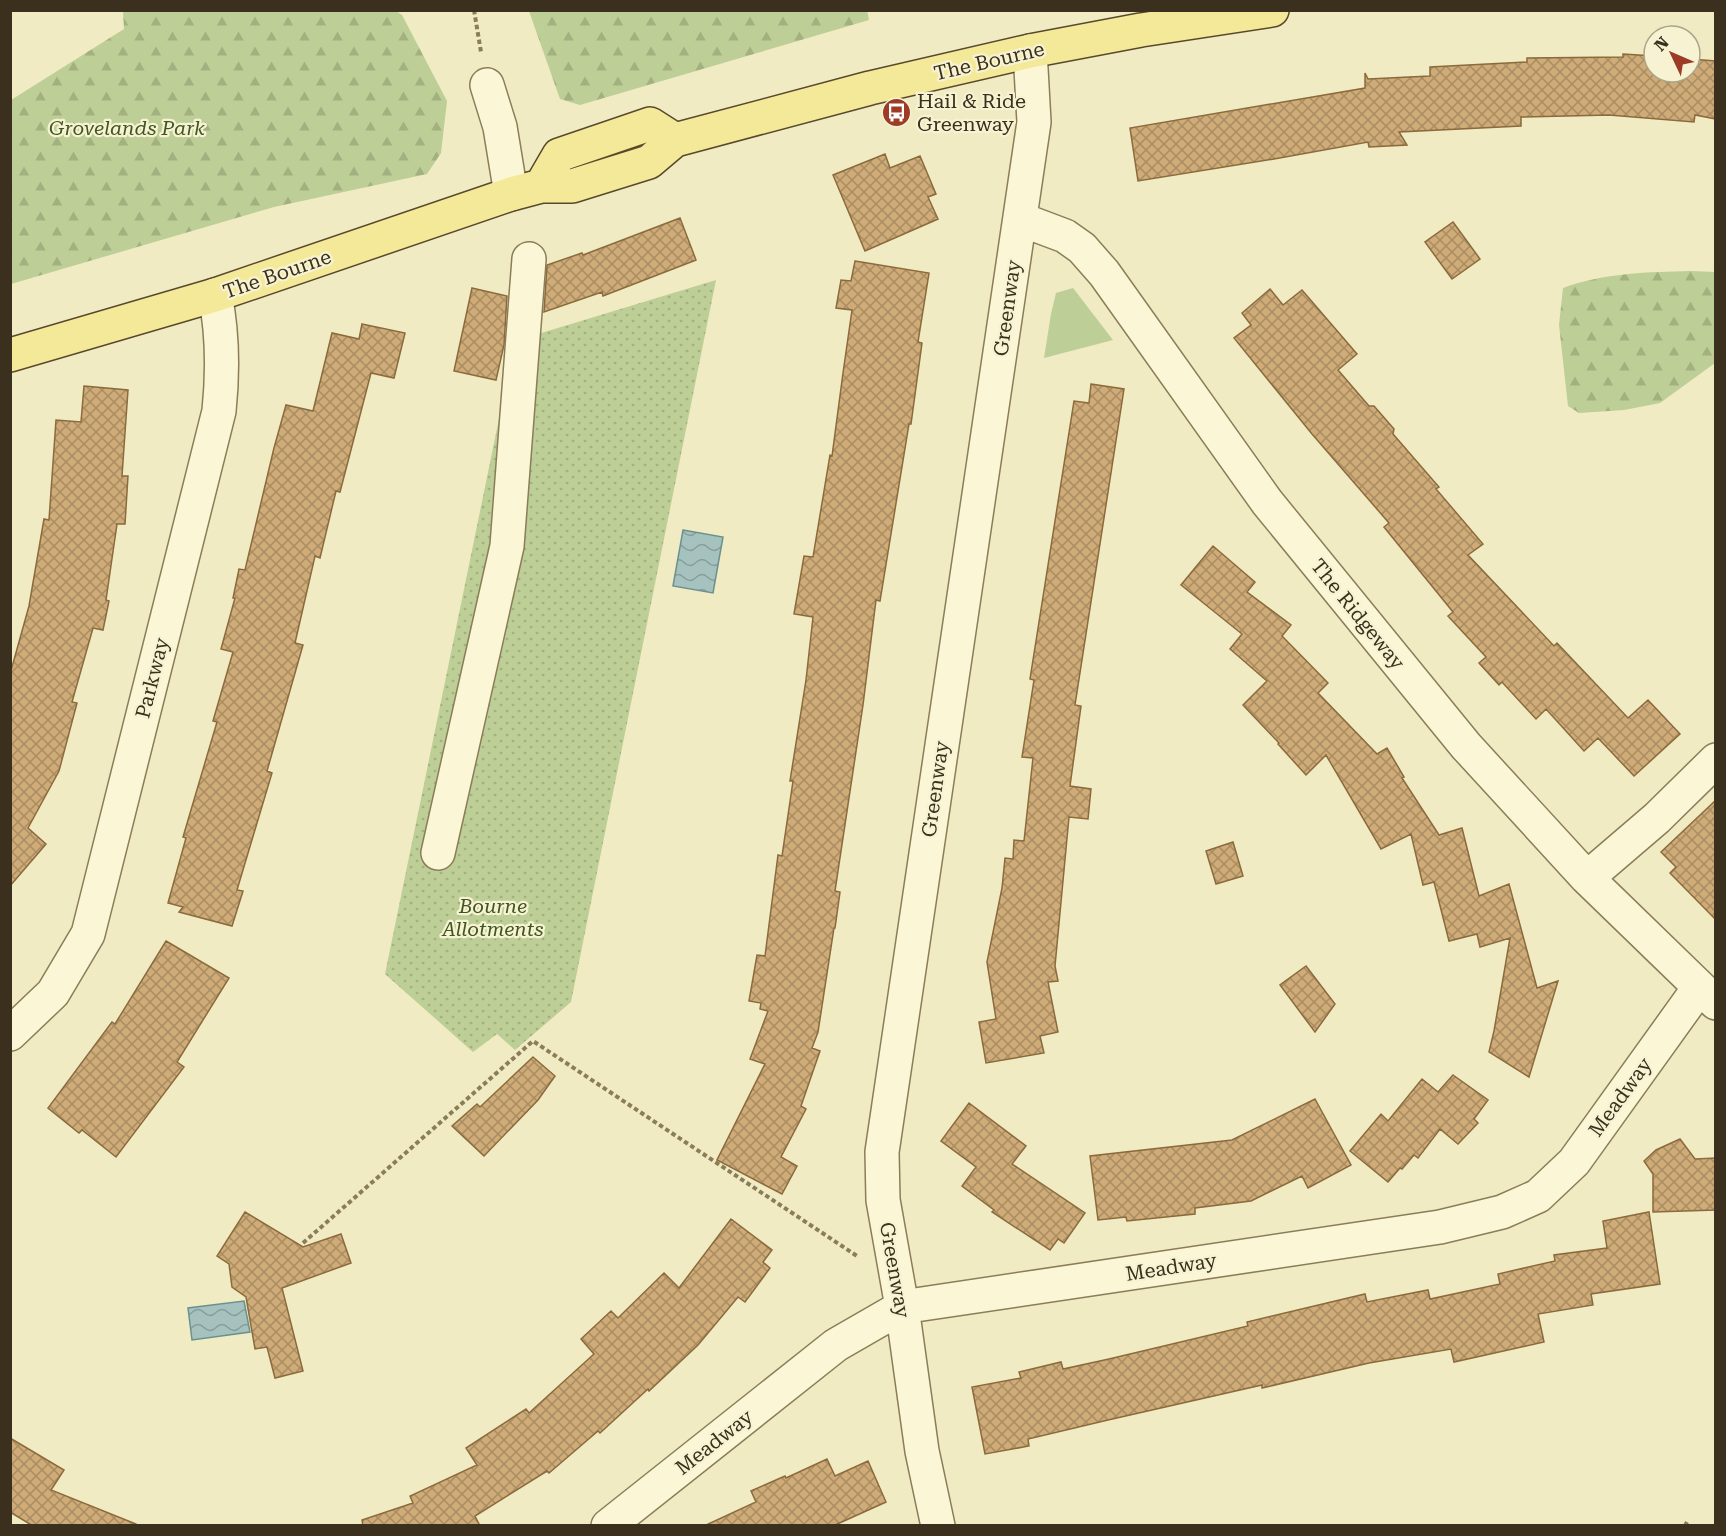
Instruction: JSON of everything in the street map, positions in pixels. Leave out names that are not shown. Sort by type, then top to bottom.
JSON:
[{"type":"main road","name":"The Bourne","points":[[10,355],[215,295],[526,190],[559,155],[651,124],[675,140],[870,88],[1030,51],[1141,30],[1272,10]]},
{"type":"street","name":"Greenway","points":[[938,1526],[922,1451],[900,1295],[883,1200],[882,1152],[1034,122],[1030,51]]},
{"type":"street","points":[[487,85],[500,127],[526,190]]},
{"type":"street","name":"The Ridgeway","points":[[1020,219],[1065,236],[1082,248],[1104,273],[1267,502],[1466,746],[1587,878],[1708,995]]},
{"type":"street","points":[[438,853],[507,546],[529,259]]},
{"type":"street","name":"Parkway","points":[[10,1034],[53,993],[88,934],[219,411],[223,377],[221,332],[215,295]]},
{"type":"street","points":[[1587,878],[1657,818],[1716,760]]},
{"type":"street","name":"Meadway","points":[[608,1526],[900,1295],[1440,1227],[1502,1212],[1538,1196],[1574,1162],[1708,995]]},
{"type":"path","points":[[303,1243],[533,1041],[900,1295]]},
{"type":"green space","points":[[867,10],[869,20],[580,105],[560,99],[529,11]]},
{"type":"green space","name":"Grovelands Park","points":[[123,11],[396,11],[402,15],[447,101],[441,153],[427,174],[274,207],[11,284],[11,100],[124,29]]},
{"type":"green space","points":[[1691,271],[1715,272],[1715,363],[1660,403],[1624,410],[1579,413],[1568,406],[1559,325],[1563,288],[1610,276]]},
{"type":"green space","name":"Bourne Allotments","points":[[716,280],[571,1002],[515,1050],[497,1034],[473,1052],[385,974],[515,341]]},
{"type":"green space","points":[[1073,288],[1113,340],[1044,358],[1056,293]]},
{"type":"water","points":[[683,530],[723,537],[713,593],[673,586]]},
{"type":"water","points":[[244,1301],[250,1332],[192,1340],[188,1308]]},
{"type":"building","points":[[1623,54],[1642,55],[1642,84],[1702,84],[1702,60],[1716,61],[1716,119],[1695,115],[1694,122],[1609,115],[1521,117],[1521,126],[1399,132],[1407,145],[1369,147],[1368,142],[1138,181],[1130,128],[1365,88],[1365,73],[1368,79],[1430,76],[1430,67],[1527,62],[1527,58],[1623,57]]},
{"type":"building","points":[[885,154],[890,168],[920,156],[936,194],[928,197],[938,219],[865,251],[833,175]]},
{"type":"building","points":[[680,218],[696,260],[603,296],[602,292],[544,312],[547,265],[582,253],[583,255]]},
{"type":"building","points":[[1453,222],[1480,259],[1452,279],[1425,242]]},
{"type":"building","points":[[855,261],[929,273],[918,342],[922,343],[911,424],[909,424],[880,601],[876,600],[835,891],[840,892],[835,928],[818,1032],[812,1048],[820,1051],[801,1106],[806,1109],[781,1157],[797,1166],[782,1194],[717,1160],[765,1064],[750,1059],[768,1011],[760,1009],[761,1003],[749,1001],[757,955],[765,956],[778,855],[782,856],[793,781],[790,781],[806,680],[813,617],[794,614],[804,556],[813,557],[830,455],[832,456],[852,310],[836,308],[841,280],[851,281]]},
{"type":"building","points":[[472,288],[507,296],[504,345],[496,380],[454,371]]},
{"type":"building","points":[[1270,289],[1283,305],[1302,290],[1357,354],[1338,370],[1369,406],[1374,406],[1394,429],[1393,434],[1439,487],[1436,489],[1483,544],[1468,555],[1554,646],[1557,643],[1628,718],[1648,700],[1680,734],[1634,776],[1598,738],[1584,751],[1546,709],[1536,719],[1502,682],[1499,685],[1479,663],[1486,657],[1448,616],[1453,612],[1384,527],[1389,523],[1312,434],[1234,338],[1251,325],[1242,313]]},
{"type":"building","points":[[362,324],[405,333],[394,378],[371,373],[340,492],[336,491],[320,558],[315,556],[295,643],[303,645],[267,771],[272,773],[237,890],[243,891],[232,926],[179,912],[183,907],[168,903],[186,838],[183,837],[217,722],[213,721],[233,652],[221,649],[235,598],[233,598],[239,569],[245,570],[286,405],[313,411],[332,333],[359,339]]},
{"type":"building","points":[[1091,384],[1124,389],[1075,705],[1081,706],[1070,786],[1091,789],[1088,819],[1069,817],[1055,966],[1058,981],[1048,982],[1058,1032],[1040,1036],[1044,1053],[986,1063],[979,1022],[996,1019],[987,962],[1002,888],[1005,858],[1013,859],[1014,840],[1024,841],[1033,758],[1022,757],[1034,680],[1030,679],[1074,401],[1089,403]]},
{"type":"building","points":[[84,386],[128,390],[122,476],[128,476],[125,524],[117,524],[106,600],[109,601],[103,630],[93,628],[72,702],[77,703],[59,771],[28,828],[46,844],[10,886],[10,674],[29,606],[44,519],[49,520],[56,420],[81,422]]},
{"type":"building","points":[[1213,546],[1255,582],[1247,592],[1291,625],[1282,636],[1328,683],[1318,693],[1377,754],[1387,748],[1404,777],[1402,778],[1439,835],[1462,828],[1479,896],[1509,884],[1537,988],[1558,981],[1529,1077],[1489,1052],[1510,938],[1480,947],[1477,934],[1449,941],[1434,882],[1423,885],[1411,834],[1381,849],[1326,755],[1306,775],[1243,705],[1267,681],[1230,649],[1242,634],[1181,585]]},
{"type":"building","points":[[1716,800],[1716,920],[1670,873],[1676,867],[1661,852]]},
{"type":"building","points":[[1233,842],[1243,876],[1216,884],[1206,851]]},
{"type":"building","points":[[166,941],[229,978],[177,1062],[184,1067],[116,1157],[82,1130],[79,1133],[48,1108],[112,1022],[115,1024]]},
{"type":"building","points":[[1306,966],[1335,1004],[1315,1032],[1280,985]]},
{"type":"building","points":[[533,1057],[555,1076],[538,1100],[484,1156],[452,1126],[477,1104],[480,1107]]},
{"type":"building","points":[[1453,1075],[1488,1100],[1474,1119],[1478,1123],[1458,1144],[1440,1129],[1418,1158],[1414,1155],[1388,1182],[1350,1151],[1381,1114],[1388,1121],[1422,1079],[1438,1092]]},
{"type":"building","points":[[1315,1099],[1351,1165],[1308,1188],[1302,1176],[1251,1201],[1195,1208],[1195,1214],[1127,1221],[1126,1217],[1098,1220],[1090,1156],[1232,1140]]},
{"type":"building","points":[[969,1103],[1026,1146],[1012,1164],[1085,1213],[1064,1243],[1058,1239],[1050,1250],[992,1212],[994,1210],[962,1186],[976,1167],[941,1141]]},
{"type":"building","points":[[1680,1139],[1695,1159],[1716,1158],[1716,1210],[1653,1212],[1653,1174],[1644,1161],[1656,1150]]},
{"type":"building","points":[[245,1212],[303,1247],[341,1234],[351,1263],[282,1288],[303,1371],[275,1378],[267,1347],[255,1349],[246,1297],[232,1287],[229,1264],[217,1256]]},
{"type":"building","points":[[1649,1212],[1660,1284],[1591,1294],[1593,1305],[1538,1314],[1544,1342],[1454,1362],[1451,1349],[1369,1363],[1108,1420],[1028,1439],[1029,1446],[985,1454],[972,1387],[1021,1378],[1019,1372],[1061,1362],[1063,1369],[1109,1359],[1248,1326],[1247,1322],[1365,1294],[1367,1302],[1428,1290],[1430,1299],[1500,1284],[1498,1274],[1555,1261],[1554,1255],[1607,1248],[1603,1221]]},
{"type":"building","points":[[731,1219],[772,1250],[763,1262],[770,1268],[745,1302],[738,1297],[698,1345],[600,1433],[598,1431],[549,1473],[547,1471],[475,1516],[480,1526],[363,1526],[362,1520],[413,1503],[410,1496],[477,1465],[466,1448],[526,1409],[529,1413],[594,1354],[581,1339],[611,1311],[618,1318],[664,1273],[679,1288]]},
{"type":"building","points":[[10,1438],[64,1470],[51,1490],[136,1524],[136,1526],[33,1526],[10,1512]]},
{"type":"building","points":[[827,1459],[835,1476],[868,1461],[886,1502],[833,1526],[704,1526],[756,1502],[751,1491]]},
{"type":"place","name":"Hail & Ride Greenway","points":[[896,113]]}]
